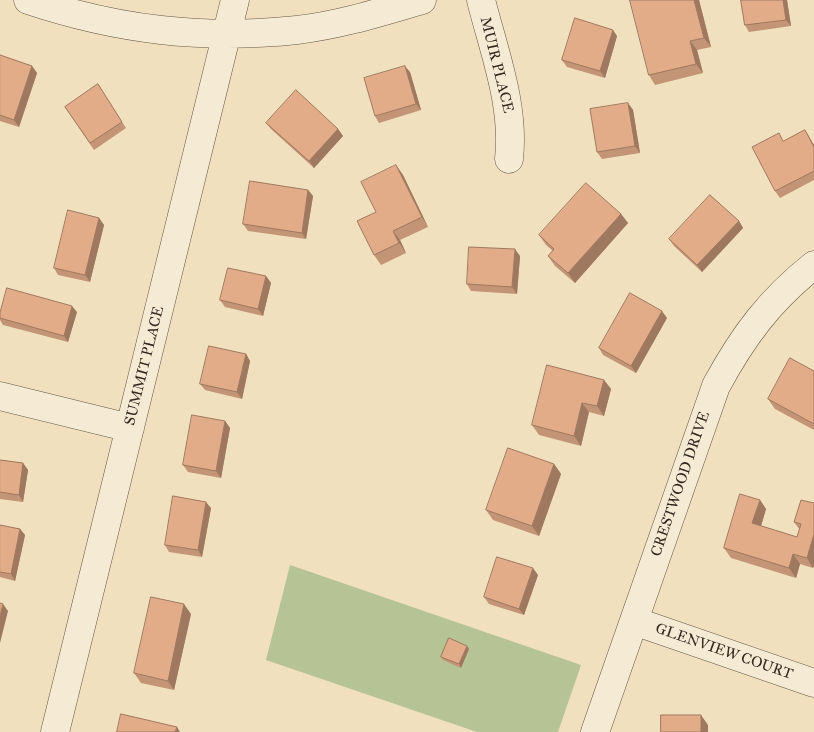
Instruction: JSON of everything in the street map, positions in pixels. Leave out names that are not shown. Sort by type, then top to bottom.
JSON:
[{"type":"street","points":[[28,0],[72,15],[132,27],[170,32],[227,34],[298,30],[361,17],[422,0]]},
{"type":"street","name":"SUMMIT PLACE","points":[[55,732],[235,0]]},
{"type":"street","name":"MUIR PLACE","points":[[481,0],[509,110],[511,138],[509,159]]},
{"type":"street","name":"CRESTWOOD DRIVE","points":[[595,732],[716,386],[737,348],[761,314],[791,283],[814,265]]},
{"type":"street","points":[[0,396],[130,428]]},
{"type":"street","name":"GLENVIEW COURT","points":[[634,621],[814,683]]},
{"type":"green space","points":[[290,565],[581,665],[558,732],[477,732],[266,660]]},
{"type":"building","points":[[630,0],[694,0],[704,38],[690,41],[696,64],[649,75]]},
{"type":"building","points":[[741,0],[783,0],[786,20],[745,25]]},
{"type":"building","points":[[575,18],[613,30],[600,71],[562,60]]},
{"type":"building","points":[[0,55],[32,66],[14,120],[0,115]]},
{"type":"building","points":[[405,66],[416,104],[375,116],[364,78]]},
{"type":"building","points":[[98,84],[122,122],[90,143],[65,107]]},
{"type":"building","points":[[296,90],[338,129],[309,161],[266,123]]},
{"type":"building","points":[[628,103],[635,146],[597,152],[590,109]]},
{"type":"building","points":[[805,130],[814,147],[814,171],[775,191],[752,147],[779,133],[783,141]]},
{"type":"building","points":[[396,165],[422,217],[393,231],[399,243],[374,255],[357,221],[376,212],[361,182]]},
{"type":"building","points":[[250,181],[308,190],[302,233],[243,224]]},
{"type":"building","points":[[586,183],[621,214],[568,273],[548,256],[554,249],[539,235]]},
{"type":"building","points":[[710,195],[739,221],[697,265],[669,239]]},
{"type":"building","points":[[68,210],[99,218],[85,275],[54,268]]},
{"type":"building","points":[[469,247],[515,249],[512,287],[467,284]]},
{"type":"building","points":[[228,268],[266,276],[258,309],[220,300]]},
{"type":"building","points":[[7,288],[72,306],[64,336],[0,318]]},
{"type":"building","points":[[630,293],[662,311],[631,366],[599,348]]},
{"type":"building","points":[[209,346],[246,354],[237,392],[200,384]]},
{"type":"building","points":[[790,358],[814,371],[814,424],[768,399]]},
{"type":"building","points":[[547,365],[604,380],[597,406],[582,403],[574,436],[532,425]]},
{"type":"building","points":[[192,415],[225,421],[216,471],[183,465]]},
{"type":"building","points":[[508,448],[554,464],[532,526],[486,510]]},
{"type":"building","points":[[0,460],[23,463],[19,495],[0,492]]},
{"type":"building","points":[[740,494],[760,500],[752,523],[797,537],[801,524],[794,522],[801,500],[814,503],[814,534],[807,558],[793,554],[789,568],[724,548]]},
{"type":"building","points":[[173,496],[206,502],[198,550],[165,545]]},
{"type":"building","points":[[0,525],[20,529],[11,574],[0,572]]},
{"type":"building","points":[[497,557],[533,568],[519,609],[484,597]]},
{"type":"building","points":[[151,597],[184,604],[168,681],[134,673]]},
{"type":"building","points":[[0,603],[3,604],[0,617]]},
{"type":"building","points":[[449,638],[467,646],[459,664],[441,657]]},
{"type":"building","points":[[121,714],[177,727],[175,732],[117,732]]},
{"type":"building","points":[[661,715],[701,715],[701,732],[661,732]]}]
